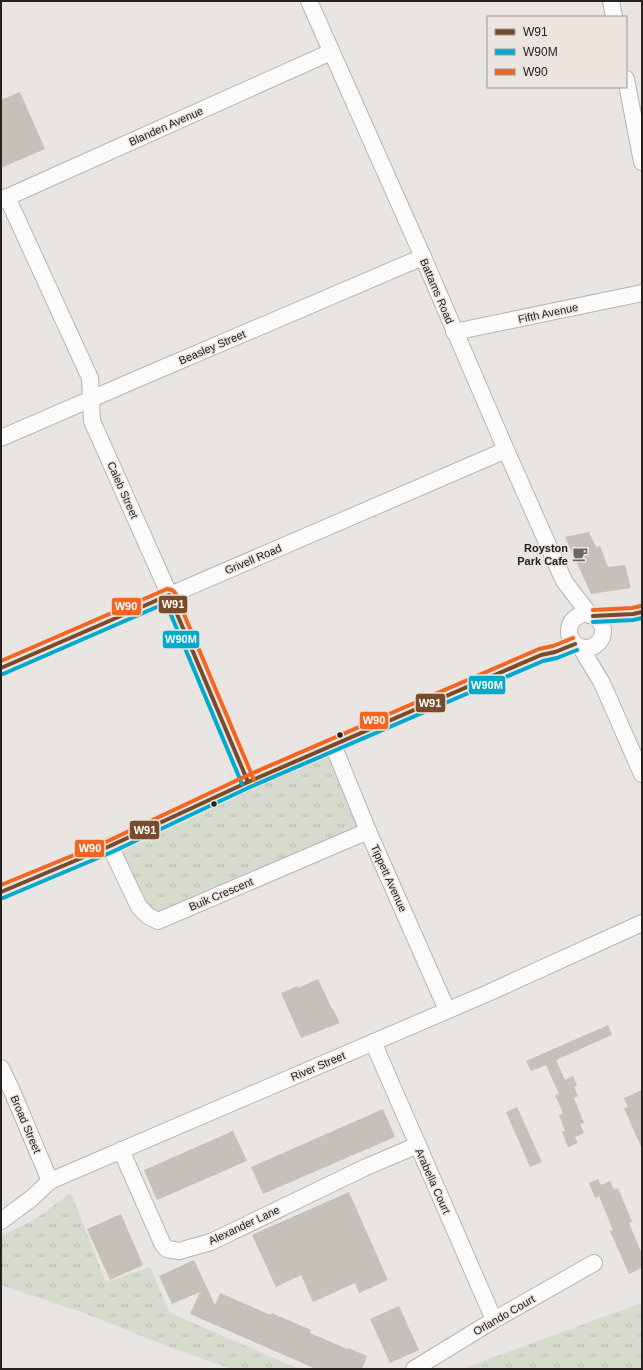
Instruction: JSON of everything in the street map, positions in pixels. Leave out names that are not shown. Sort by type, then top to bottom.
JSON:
[{"type":"street","name":"Battams Road","points":[[308,1],[423,257],[454,332],[564,581],[574,637],[602,683],[642,774]]},
{"type":"street","points":[[611,1],[614,16]]},
{"type":"street","name":"Blanden Avenue","points":[[4,199],[331,52]]},
{"type":"street","points":[[627,83],[642,162]]},
{"type":"street","name":"Caleb Street","points":[[4,199],[90,378],[92,421],[169,595],[248,782]]},
{"type":"street","name":"Beasley Street","points":[[1,438],[423,257]]},
{"type":"street","name":"Fifth Avenue","points":[[454,332],[642,293]]},
{"type":"street","name":"Grivell Road","points":[[1,668],[506,450]]},
{"type":"street","name":"Battams Road","points":[[564,581],[592,616]]},
{"type":"street","points":[[592,616],[637,613]]},
{"type":"street","points":[[574,637],[593,647],[611,625],[637,613]]},
{"type":"street","points":[[574,637],[573,619],[579,615],[585,614],[597,619],[602,626],[601,637]]},
{"type":"street","points":[[1,892],[110,846],[248,782],[333,745],[541,655],[555,652],[574,637]]},
{"type":"street","name":"Battams Road","points":[[601,637],[602,683]]},
{"type":"street","name":"Tippett Avenue","points":[[333,745],[368,831],[447,1010]]},
{"type":"street","name":"Buik Crescent","points":[[110,846],[139,907],[148,916],[158,921],[368,831]]},
{"type":"street","name":"River Street","points":[[1,1221],[32,1198],[50,1181],[447,1010],[642,923]]},
{"type":"street","name":"Arabella Court","points":[[373,1042],[494,1320]]},
{"type":"street","name":"Broad Street","points":[[1,1068],[7,1094],[50,1181]]},
{"type":"street","name":"Alexander Lane","points":[[122,1150],[163,1245],[167,1249],[179,1251],[211,1242],[364,1168],[418,1145]]},
{"type":"street","name":"Orlando Court","points":[[414,1369],[494,1320],[594,1263]]},
{"type":"green space","points":[[333,745],[368,831],[158,921],[148,916],[110,846]]},
{"type":"green space","points":[[71,1193],[106,1282],[150,1267],[170,1313],[299,1369],[232,1369],[169,1347],[81,1312],[1,1285],[1,1236],[37,1218]]},
{"type":"green space","points":[[642,1303],[642,1369],[462,1369],[625,1309]]},
{"type":"building","points":[[20,92],[45,149],[1,168],[1,100]]},
{"type":"building","points":[[589,532],[596,547],[600,546],[608,567],[625,565],[631,588],[591,594],[565,537]]},
{"type":"building","points":[[318,979],[340,1023],[301,1038],[281,993],[298,986],[298,988]]},
{"type":"building","points":[[608,1025],[612,1035],[556,1060],[565,1080],[573,1076],[577,1086],[574,1087],[578,1096],[574,1098],[584,1123],[580,1124],[584,1133],[575,1137],[578,1143],[568,1147],[562,1132],[565,1131],[559,1115],[563,1113],[555,1095],[559,1094],[546,1065],[531,1071],[526,1061]]},
{"type":"building","points":[[642,1090],[642,1149],[624,1108],[628,1107],[624,1098]]},
{"type":"building","points":[[517,1107],[542,1162],[530,1167],[506,1112]]},
{"type":"building","points":[[383,1109],[395,1137],[263,1194],[251,1167]]},
{"type":"building","points":[[233,1131],[247,1161],[157,1200],[144,1170]]},
{"type":"building","points":[[598,1179],[601,1185],[610,1181],[614,1190],[618,1188],[632,1222],[629,1223],[642,1254],[642,1268],[629,1274],[610,1231],[613,1230],[599,1196],[595,1198],[589,1183]]},
{"type":"building","points":[[349,1192],[388,1280],[359,1293],[355,1283],[313,1302],[301,1275],[276,1287],[252,1235]]},
{"type":"building","points":[[121,1214],[143,1265],[110,1280],[87,1229]]},
{"type":"building","points":[[194,1260],[215,1305],[220,1293],[271,1315],[272,1313],[311,1330],[310,1333],[367,1356],[362,1369],[316,1369],[190,1314],[200,1292],[172,1304],[159,1276]]},
{"type":"building","points":[[399,1306],[419,1350],[390,1363],[370,1319]]},
{"type":"transit line","name":"W90","points":[[1,661],[167,589],[172,590],[175,593],[254,780]]},
{"type":"transit line","name":"W91","points":[[1,668],[169,595],[248,782]]},
{"type":"transit line","name":"W90M","points":[[3,674],[166,603],[242,784]]},
{"type":"transit line","name":"W90","points":[[593,610],[632,608],[641,606]]},
{"type":"transit line","name":"W91","points":[[593,616],[633,614],[642,612]]},
{"type":"transit line","name":"W90M","points":[[593,622],[633,620],[642,618]]},
{"type":"transit line","name":"W90","points":[[1,885],[108,841],[246,776],[539,649],[553,646],[573,638]]},
{"type":"transit line","name":"W91","points":[[1,892],[110,846],[248,782],[541,655],[555,652],[575,644]]},
{"type":"transit line","name":"W90M","points":[[3,898],[112,852],[250,787],[543,661],[557,658],[577,650]]},
{"type":"place","name":"Royston Park Cafe","points":[[580,554]]}]
